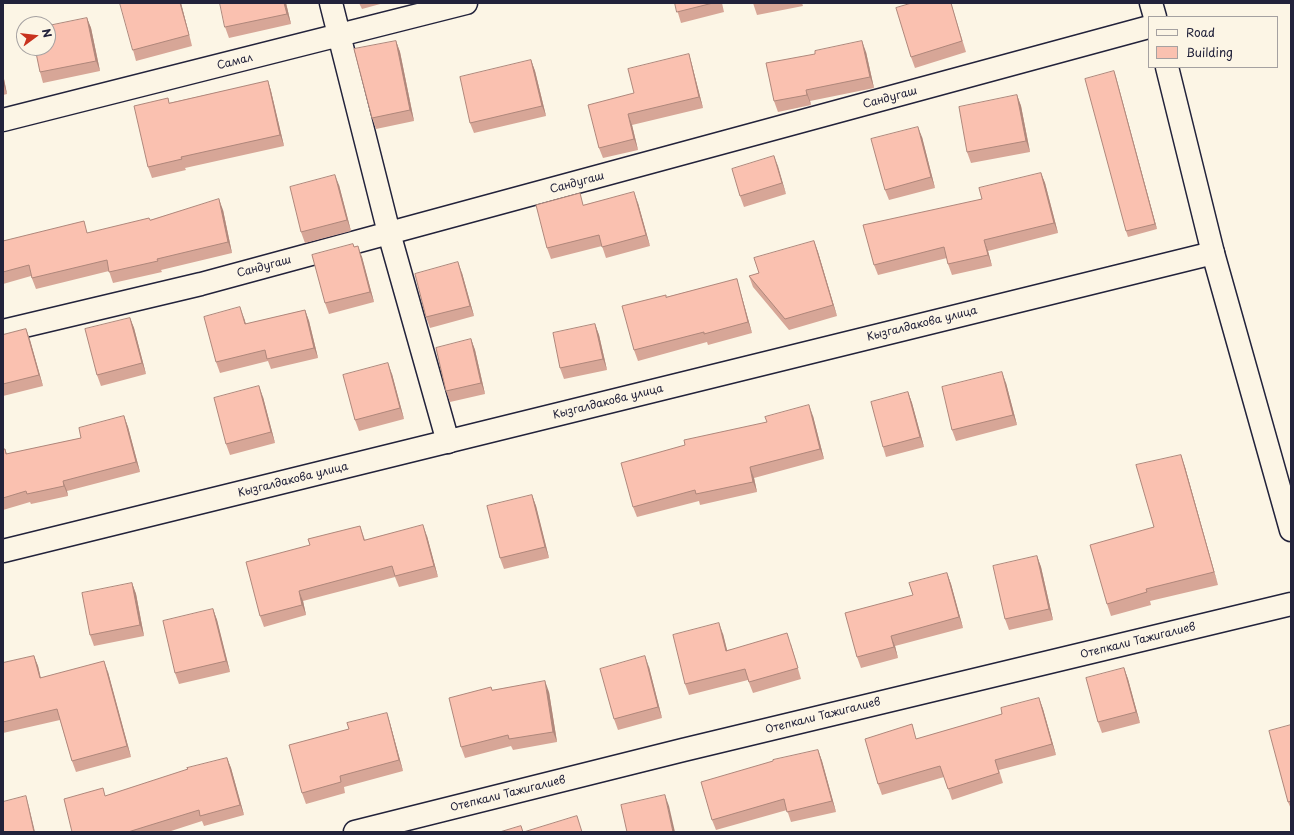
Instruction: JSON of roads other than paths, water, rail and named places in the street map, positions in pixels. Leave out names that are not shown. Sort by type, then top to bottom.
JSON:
[{"type":"street","points":[[331,3],[389,233],[448,442]]},
{"type":"street","name":"Самал","points":[[3,120],[466,3]]},
{"type":"street","points":[[1151,3],[1155,16]]},
{"type":"street","name":"Сандугаш","points":[[3,331],[202,284],[1148,27]]},
{"type":"street","points":[[1167,68],[1213,253],[1291,530]]},
{"type":"street","name":"Кызгалдакова улица","points":[[3,551],[1213,253]]},
{"type":"street","name":"Отепкали Тажигалиев","points":[[355,832],[683,750],[1291,604]]}]
